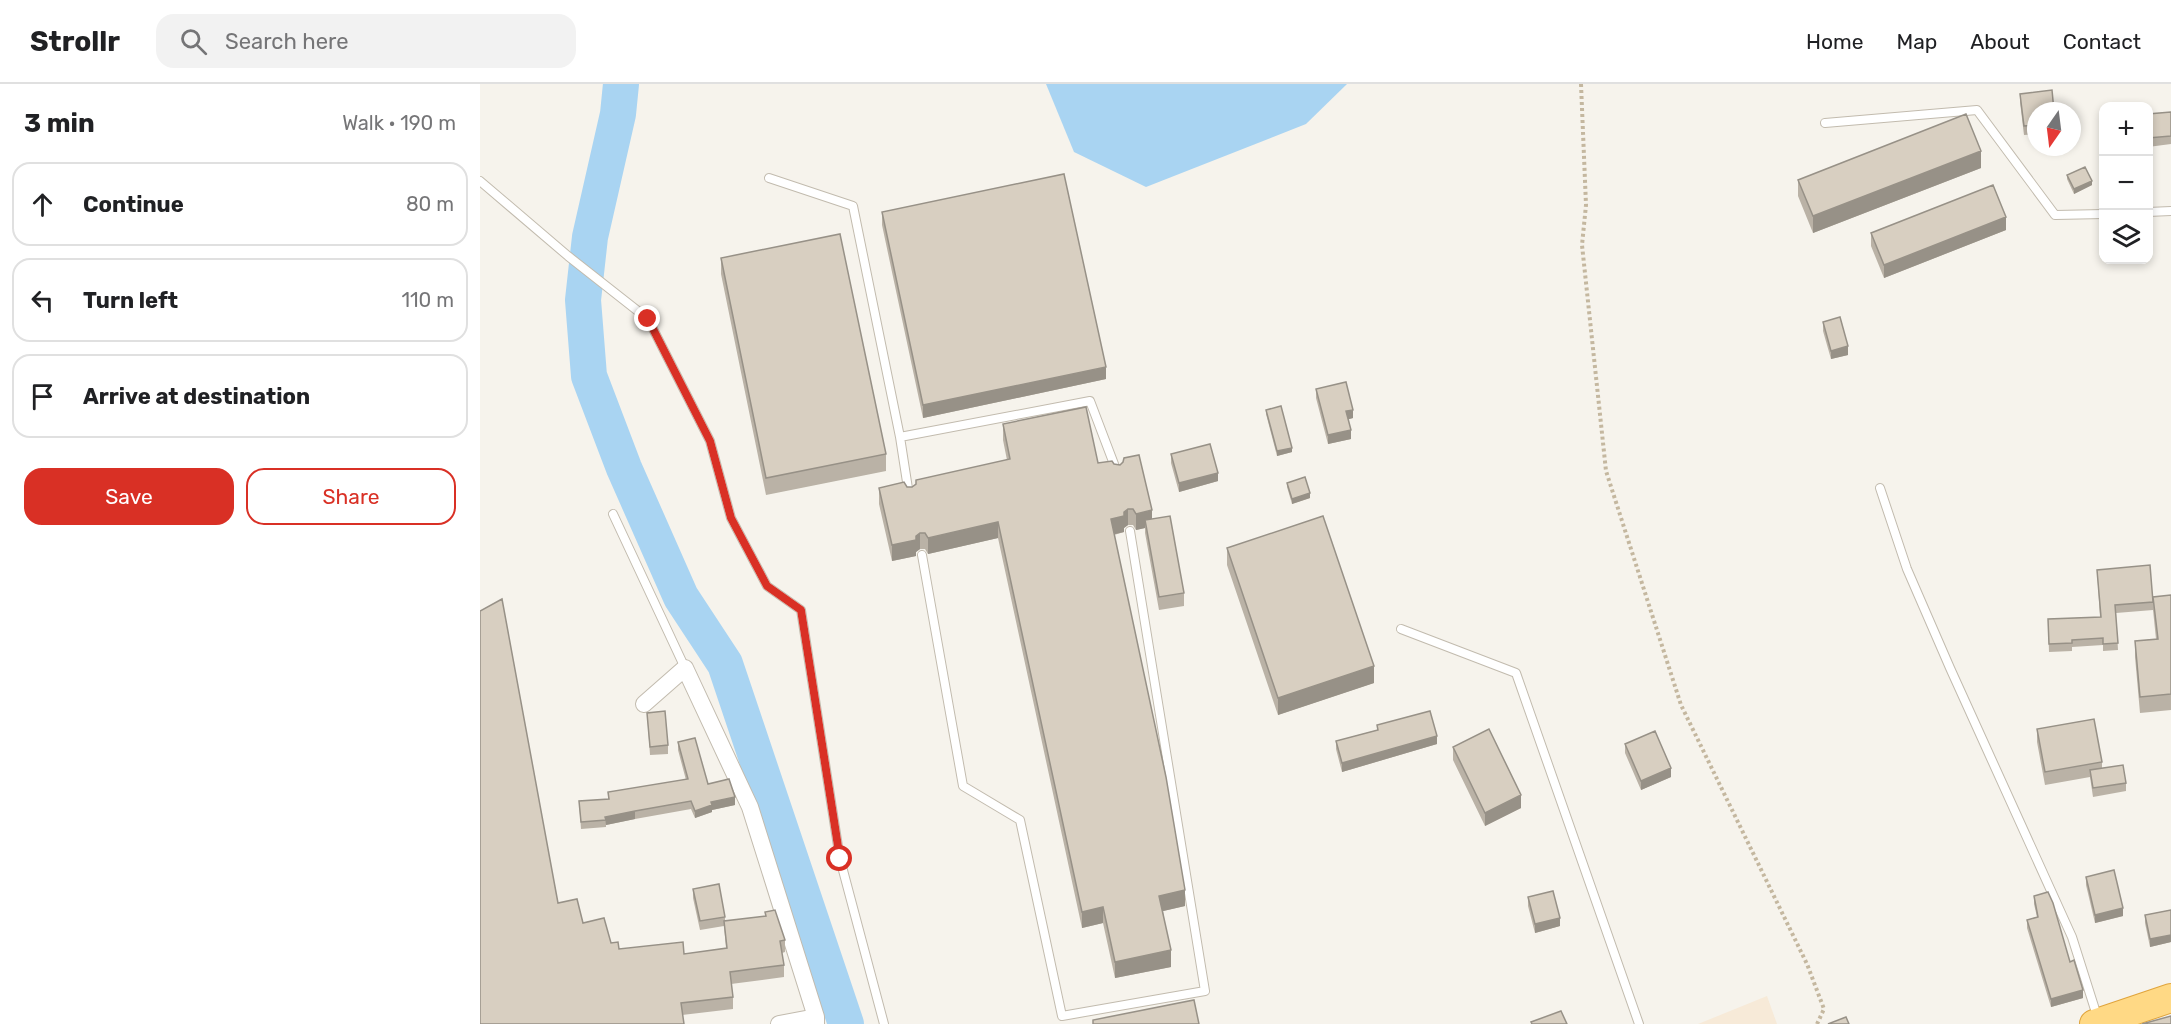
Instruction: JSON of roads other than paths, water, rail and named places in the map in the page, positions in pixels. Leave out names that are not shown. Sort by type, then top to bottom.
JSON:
[{"type":"highway","points":[[2097,1023],[2171,998]]},
{"type":"street","points":[[644,704],[685,668],[750,807],[816,1021],[779,1024]]},
{"type":"lane","points":[[1825,123],[1977,110],[2055,215],[2099,213]]},
{"type":"lane","points":[[769,178],[853,206],[910,497]]},
{"type":"lane","points":[[480,181],[568,256],[648,319],[710,441],[731,518],[767,586],[801,610],[840,859],[884,1024]]},
{"type":"lane","points":[[2153,212],[2171,212]]},
{"type":"lane","points":[[900,437],[1090,401],[1118,475]]},
{"type":"lane","points":[[1880,488],[1926,613],[2072,937],[2097,1023]]},
{"type":"lane","points":[[613,514],[685,668]]},
{"type":"lane","points":[[922,555],[963,786],[1020,820],[1062,1020],[1205,991],[1130,531]]},
{"type":"lane","points":[[1401,629],[1516,673],[1639,1024]]},
{"type":"water","points":[[1046,84],[1347,84],[1306,124],[1146,187],[1074,152]]},
{"type":"waterway","points":[[621,84],[618,114],[590,237],[583,300],[589,376],[624,468],[681,597],[725,664],[846,1024]]}]
